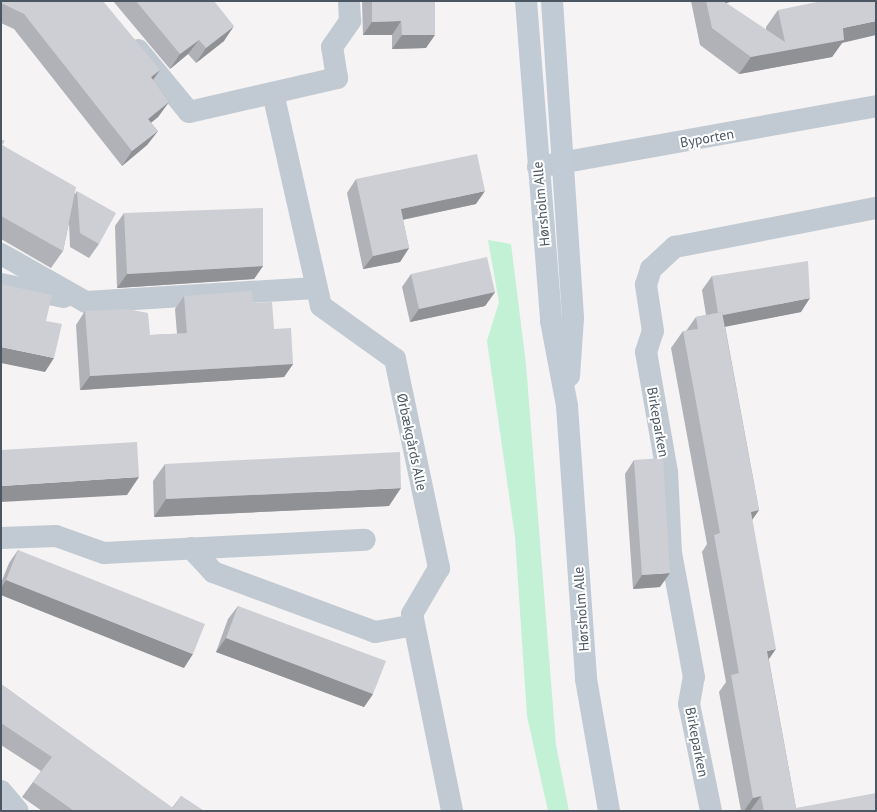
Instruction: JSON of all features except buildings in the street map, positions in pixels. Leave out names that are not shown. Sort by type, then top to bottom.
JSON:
[{"type":"main road","name":"Hørsholm Alle","points":[[526,1],[551,321],[567,406],[586,679],[609,811]]},
{"type":"main road","name":"Hørsholm Alle","points":[[552,1],[565,163],[573,318],[567,406]]},
{"type":"street","points":[[123,32],[189,112],[337,78],[332,47],[350,22],[349,1]]},
{"type":"street","name":"Ørbækgårds Alle","points":[[273,93],[316,288],[323,310],[394,359],[439,568],[413,609],[413,625],[452,811]]},
{"type":"street","name":"Byporten","points":[[538,167],[876,106]]},
{"type":"street","name":"Birkeparken","points":[[711,811],[689,704],[694,677],[671,553],[667,472],[646,352],[652,331],[646,285],[651,269],[675,247],[876,208]]},
{"type":"street","points":[[1,254],[86,302]]},
{"type":"street","points":[[1,284],[86,302],[316,288]]},
{"type":"street","points":[[1,538],[56,536],[104,553],[365,540]]},
{"type":"street","points":[[191,548],[213,572],[375,632],[413,625]]},
{"type":"street","points":[[1,791],[18,811]]},
{"type":"green space","points":[[488,240],[511,244],[526,364],[556,745],[569,811],[548,811],[527,716],[515,537],[487,341],[499,302]]}]
